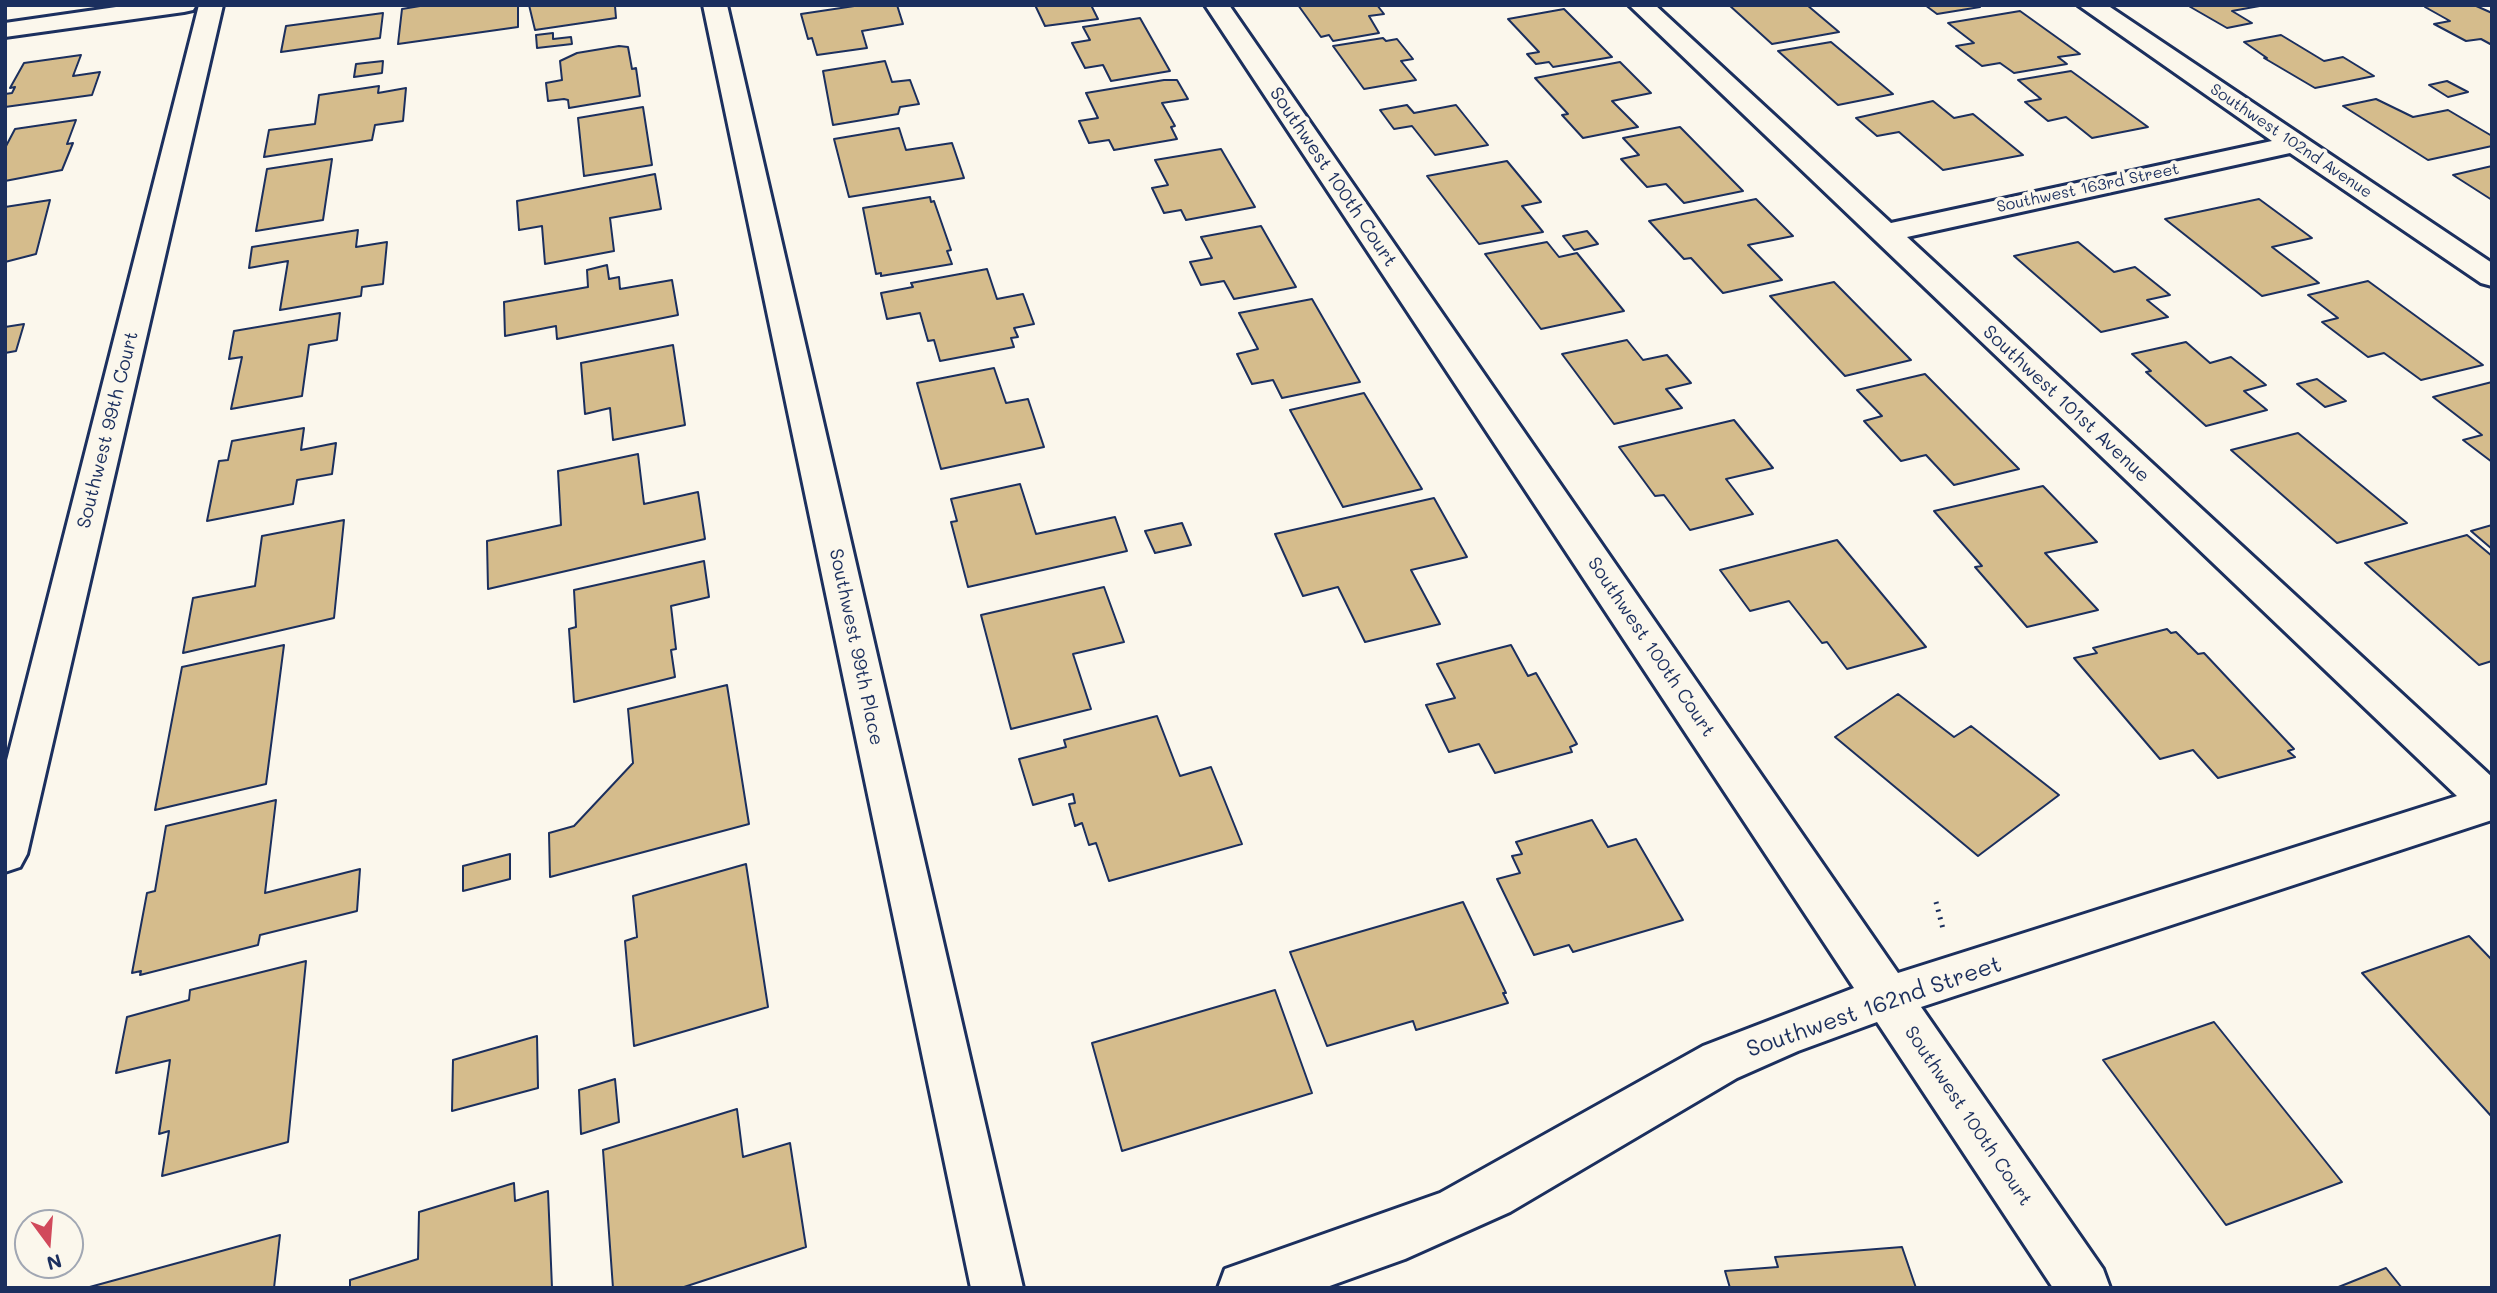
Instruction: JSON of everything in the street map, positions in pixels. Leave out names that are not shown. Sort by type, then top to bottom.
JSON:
[{"type":"street","points":[[5,30],[184,5]]},
{"type":"street","name":"Southwest 99th Court","points":[[5,854],[211,5]]},
{"type":"street","name":"Southwest 99th Place","points":[[715,5],[997,1288]]},
{"type":"street","name":"Southwest 100th Court","points":[[1217,5],[2084,1288]]},
{"type":"street","name":"Southwest 101st Avenue","points":[[1642,5],[2492,803]]},
{"type":"street","name":"Southwest 102nd Avenue","points":[[2090,5],[2492,277]]},
{"type":"street","name":"Southwest 163rd Street","points":[[1884,233],[2294,144]]},
{"type":"street","name":"Southwest 162nd Street","points":[[1244,1288],[1406,1232],[1457,1211],[1518,1180],[1720,1062],[1888,997],[2492,803]]},
{"type":"path","points":[[1936,902],[1944,931]]},
{"type":"building","points":[[426,5],[518,5],[518,27],[398,44],[402,9]]},
{"type":"building","points":[[529,5],[618,5],[615,6],[616,18],[535,30]]},
{"type":"building","points":[[861,5],[897,5],[903,24],[862,31],[867,48],[817,55],[812,38],[808,39],[801,14]]},
{"type":"building","points":[[1035,5],[1091,5],[1098,19],[1045,26]]},
{"type":"building","points":[[1298,5],[1377,5],[1384,14],[1369,16],[1379,33],[1333,41],[1329,35],[1321,37]]},
{"type":"building","points":[[1729,5],[1807,5],[1839,32],[1772,44]]},
{"type":"building","points":[[1925,5],[1978,5],[1980,7],[1937,14]]},
{"type":"building","points":[[2187,5],[2265,5],[2232,11],[2252,23],[2227,28]]},
{"type":"building","points":[[2474,5],[2492,13],[2492,45],[2481,39],[2466,41],[2434,24],[2450,21],[2425,7]]},
{"type":"building","points":[[1564,9],[1612,57],[1553,67],[1549,62],[1536,64],[1527,54],[1539,52],[1508,19]]},
{"type":"building","points":[[2020,11],[2080,54],[2058,57],[2067,64],[2014,73],[2000,63],[1982,66],[1956,46],[1974,43],[1948,23]]},
{"type":"building","points":[[383,13],[380,38],[281,52],[286,26]]},
{"type":"building","points":[[1140,18],[1170,71],[1111,81],[1103,65],[1085,68],[1072,43],[1090,40],[1083,27]]},
{"type":"building","points":[[553,33],[553,39],[571,37],[572,44],[537,48],[536,35]]},
{"type":"building","points":[[2281,35],[2324,61],[2343,57],[2374,76],[2315,88],[2264,58],[2267,58],[2244,42]]},
{"type":"building","points":[[1383,38],[1386,41],[1397,39],[1413,59],[1401,61],[1416,80],[1364,89],[1333,46]]},
{"type":"building","points":[[1831,42],[1893,94],[1838,105],[1778,51]]},
{"type":"building","points":[[628,47],[632,69],[636,68],[640,96],[569,108],[568,100],[548,101],[546,83],[562,80],[560,61],[577,53]]},
{"type":"building","points":[[81,55],[73,76],[100,72],[92,95],[5,107],[5,94],[12,93],[15,87],[10,88],[24,63]]},
{"type":"building","points":[[383,61],[382,73],[354,77],[356,64]]},
{"type":"building","points":[[885,61],[892,82],[910,80],[919,104],[900,107],[898,114],[833,125],[823,71]]},
{"type":"building","points":[[1620,62],[1651,93],[1612,101],[1638,127],[1583,138],[1562,115],[1568,114],[1535,78]]},
{"type":"building","points":[[2071,71],[2148,127],[2092,138],[2066,117],[2048,121],[2025,102],[2041,99],[2018,80]]},
{"type":"building","points":[[1177,80],[1188,99],[1162,103],[1175,126],[1171,127],[1177,139],[1114,150],[1109,140],[1089,143],[1079,121],[1098,118],[1086,93]]},
{"type":"building","points":[[2447,81],[2468,92],[2448,97],[2429,85]]},
{"type":"building","points":[[379,86],[378,93],[406,88],[403,121],[375,125],[372,140],[264,157],[269,130],[315,124],[319,95]]},
{"type":"building","points":[[2376,99],[2413,117],[2448,110],[2492,136],[2492,146],[2428,160],[2343,106]]},
{"type":"building","points":[[1933,101],[1954,118],[1973,114],[2023,155],[1943,170],[1899,132],[1877,136],[1856,118]]},
{"type":"building","points":[[1407,105],[1414,113],[1456,105],[1488,145],[1435,155],[1412,126],[1394,129],[1380,110]]},
{"type":"building","points":[[643,107],[652,165],[584,176],[578,118]]},
{"type":"building","points":[[76,120],[67,144],[73,143],[62,170],[5,181],[5,148],[15,129]]},
{"type":"building","points":[[1680,127],[1743,191],[1684,203],[1666,184],[1647,187],[1621,159],[1639,155],[1623,138]]},
{"type":"building","points":[[899,128],[906,150],[952,143],[964,178],[849,197],[834,139]]},
{"type":"building","points":[[1221,149],[1255,207],[1186,220],[1181,210],[1164,213],[1152,188],[1168,185],[1155,160]]},
{"type":"building","points":[[332,159],[323,220],[256,231],[267,169]]},
{"type":"building","points":[[1507,161],[1541,202],[1522,206],[1543,232],[1479,244],[1427,176]]},
{"type":"building","points":[[2492,166],[2492,200],[2453,175]]},
{"type":"building","points":[[655,174],[661,209],[610,218],[614,251],[545,264],[542,226],[519,230],[517,201]]},
{"type":"building","points":[[930,197],[931,202],[934,201],[951,250],[947,251],[952,264],[881,276],[881,273],[876,274],[863,208]]},
{"type":"building","points":[[1756,199],[1793,236],[1748,245],[1782,280],[1723,293],[1691,258],[1684,259],[1649,221]]},
{"type":"building","points":[[2259,199],[2312,238],[2272,247],[2319,283],[2262,296],[2165,219]]},
{"type":"building","points":[[50,200],[36,254],[5,262],[5,207]]},
{"type":"building","points":[[1261,226],[1296,287],[1234,299],[1224,281],[1201,285],[1190,262],[1212,258],[1201,237]]},
{"type":"building","points":[[358,230],[356,247],[387,242],[383,284],[362,287],[361,296],[280,310],[288,261],[249,268],[252,247]]},
{"type":"building","points":[[1587,231],[1598,244],[1574,250],[1563,236]]},
{"type":"building","points":[[1547,242],[1559,257],[1577,253],[1624,311],[1541,329],[1485,254]]},
{"type":"building","points":[[2078,242],[2114,272],[2135,267],[2170,295],[2147,300],[2168,317],[2101,332],[2014,256]]},
{"type":"building","points":[[607,265],[609,279],[619,277],[620,289],[672,280],[678,315],[557,339],[556,326],[505,336],[504,302],[588,287],[587,270]]},
{"type":"building","points":[[987,269],[997,299],[1023,294],[1034,324],[1014,328],[1018,337],[1011,338],[1014,347],[940,361],[934,340],[928,341],[920,313],[887,319],[881,293],[913,287],[911,283]]},
{"type":"building","points":[[2368,281],[2483,365],[2421,380],[2384,353],[2368,357],[2322,322],[2338,318],[2308,295]]},
{"type":"building","points":[[1834,282],[1911,360],[1845,376],[1770,296]]},
{"type":"building","points":[[1312,299],[1360,382],[1282,398],[1273,380],[1252,384],[1237,354],[1258,349],[1239,313]]},
{"type":"building","points":[[340,313],[337,340],[309,345],[302,396],[231,409],[242,357],[229,359],[234,331]]},
{"type":"building","points":[[24,324],[16,351],[5,353],[5,327]]},
{"type":"building","points":[[1627,340],[1643,360],[1667,355],[1691,383],[1666,389],[1682,408],[1614,424],[1562,354]]},
{"type":"building","points":[[2186,342],[2210,363],[2231,357],[2266,385],[2244,391],[2267,410],[2206,426],[2146,372],[2151,371],[2132,354]]},
{"type":"building","points":[[673,345],[685,425],[613,440],[610,408],[585,414],[581,363]]},
{"type":"building","points":[[994,368],[1006,403],[1028,399],[1044,447],[941,469],[917,383]]},
{"type":"building","points":[[1925,374],[2019,469],[1954,485],[1926,455],[1901,461],[1864,421],[1882,416],[1857,390]]},
{"type":"building","points":[[2317,379],[2346,401],[2325,407],[2297,384]]},
{"type":"building","points":[[2492,382],[2492,462],[2463,440],[2482,435],[2433,397]]},
{"type":"building","points":[[1364,393],[1422,489],[1343,507],[1290,410]]},
{"type":"building","points":[[1734,420],[1773,468],[1726,479],[1753,514],[1690,530],[1664,495],[1655,496],[1619,447]]},
{"type":"building","points":[[304,428],[301,450],[336,443],[332,474],[297,480],[293,504],[207,521],[219,461],[228,460],[232,441]]},
{"type":"building","points":[[2298,433],[2407,523],[2337,543],[2231,450]]},
{"type":"building","points":[[638,454],[644,504],[698,492],[705,539],[488,589],[487,541],[561,525],[558,471]]},
{"type":"building","points":[[1020,484],[1036,534],[1115,517],[1127,551],[968,587],[951,522],[957,521],[951,499]]},
{"type":"building","points":[[2043,486],[2097,542],[2045,553],[2098,610],[2027,627],[1975,567],[1982,566],[1934,511]]},
{"type":"building","points":[[1434,498],[1467,557],[1411,570],[1440,624],[1365,642],[1338,587],[1303,596],[1275,534]]},
{"type":"building","points":[[344,520],[334,618],[183,653],[193,598],[255,586],[262,536]]},
{"type":"building","points":[[1182,523],[1191,545],[1155,553],[1145,531]]},
{"type":"building","points":[[2492,525],[2492,549],[2471,531]]},
{"type":"building","points":[[2467,535],[2492,556],[2492,661],[2479,665],[2365,563]]},
{"type":"building","points":[[1837,540],[1926,647],[1847,669],[1827,642],[1822,643],[1789,601],[1750,611],[1720,570]]},
{"type":"building","points":[[704,561],[709,597],[671,606],[676,649],[671,650],[675,677],[574,702],[569,629],[576,627],[574,590]]},
{"type":"building","points":[[1104,587],[1124,642],[1073,654],[1091,709],[1011,729],[981,615]]},
{"type":"building","points":[[2167,629],[2171,633],[2176,632],[2198,654],[2204,653],[2294,749],[2288,751],[2295,757],[2218,778],[2193,750],[2160,759],[2074,658],[2097,653],[2093,648]]},
{"type":"building","points":[[284,645],[266,784],[155,810],[182,667]]},
{"type":"building","points":[[1511,645],[1528,676],[1536,673],[1577,744],[1570,747],[1572,752],[1495,773],[1479,744],[1449,752],[1426,705],[1455,698],[1437,664]]},
{"type":"building","points":[[727,685],[749,824],[550,877],[549,833],[574,826],[633,763],[628,709]]},
{"type":"building","points":[[1898,694],[1954,737],[1971,726],[2059,795],[1978,856],[1835,737]]},
{"type":"building","points":[[1157,716],[1180,776],[1211,767],[1242,844],[1109,881],[1096,843],[1089,845],[1082,823],[1075,826],[1069,804],[1075,803],[1073,794],[1033,805],[1019,759],[1066,747],[1064,740]]},
{"type":"building","points":[[276,800],[265,893],[360,869],[357,911],[260,935],[258,945],[140,975],[141,971],[132,973],[147,893],[155,891],[166,826]]},
{"type":"building","points":[[1592,820],[1608,847],[1636,839],[1683,920],[1573,952],[1569,945],[1534,955],[1497,879],[1520,873],[1512,856],[1522,854],[1516,842]]},
{"type":"building","points":[[510,854],[510,879],[463,891],[463,866]]},
{"type":"building","points":[[746,864],[768,1007],[634,1046],[625,941],[637,937],[633,896]]},
{"type":"building","points":[[1463,902],[1506,993],[1503,993],[1508,1003],[1416,1030],[1413,1021],[1327,1046],[1290,952]]},
{"type":"building","points":[[2469,936],[2492,960],[2492,1117],[2362,973]]},
{"type":"building","points":[[306,961],[288,1142],[162,1176],[169,1131],[159,1134],[170,1060],[116,1073],[127,1017],[189,1000],[190,990]]},
{"type":"building","points":[[1275,990],[1312,1093],[1122,1151],[1092,1043]]},
{"type":"building","points":[[2214,1022],[2342,1182],[2226,1225],[2103,1060]]},
{"type":"building","points":[[537,1036],[538,1088],[452,1111],[453,1060]]},
{"type":"building","points":[[615,1079],[619,1122],[581,1134],[579,1090]]},
{"type":"building","points":[[737,1109],[743,1157],[790,1143],[806,1247],[681,1288],[613,1288],[603,1150]]},
{"type":"building","points":[[514,1183],[515,1201],[548,1191],[552,1288],[350,1288],[350,1280],[418,1259],[419,1212]]},
{"type":"building","points":[[280,1235],[274,1288],[86,1288]]},
{"type":"building","points":[[1902,1247],[1916,1288],[1730,1288],[1725,1271],[1778,1267],[1775,1257]]},
{"type":"building","points":[[2386,1268],[2402,1288],[2336,1288]]}]
